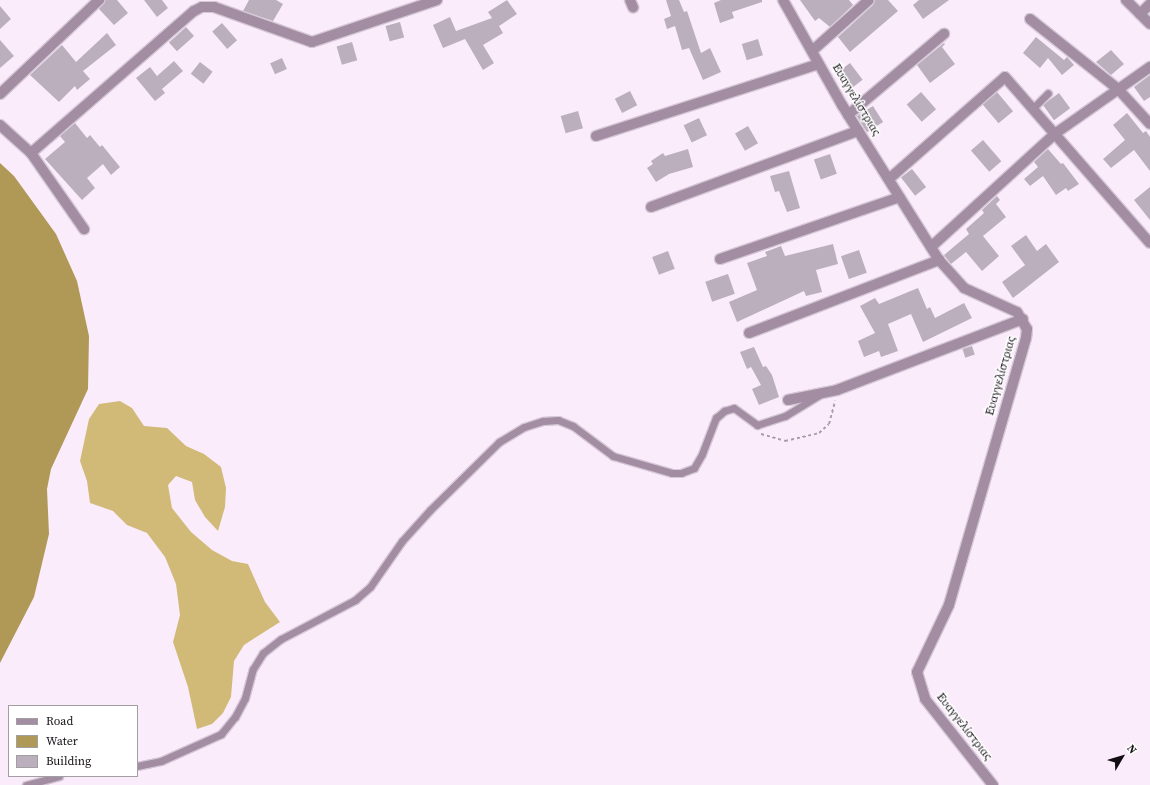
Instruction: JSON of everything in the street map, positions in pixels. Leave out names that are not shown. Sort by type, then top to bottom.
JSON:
[{"type":"street","points":[[0,94],[99,0]]},
{"type":"street","points":[[31,153],[194,11],[202,7],[214,7],[312,42],[407,5],[437,0]]},
{"type":"street","name":"Ευαγγελίστριας","points":[[783,0],[848,115],[939,260],[964,288],[977,296],[1011,308],[1023,319],[1027,329],[1026,338],[949,604],[918,672],[925,699],[993,785]]},
{"type":"street","points":[[812,51],[869,0]]},
{"type":"street","points":[[1126,0],[1150,24]]},
{"type":"street","points":[[1140,14],[1150,4]]},
{"type":"street","points":[[1030,19],[1118,89],[1150,124]]},
{"type":"street","points":[[848,115],[944,34]]},
{"type":"street","points":[[596,136],[819,64]]},
{"type":"street","points":[[931,247],[1056,134],[1150,67]]},
{"type":"street","points":[[889,179],[1004,77],[1056,134],[1150,243]]},
{"type":"street","points":[[0,125],[31,153],[84,229]]},
{"type":"street","points":[[651,207],[858,131]]},
{"type":"street","points":[[720,259],[900,198]]},
{"type":"street","points":[[749,333],[939,260]]},
{"type":"street","points":[[788,400],[837,390],[1023,319]]},
{"type":"lane","points":[[1033,108],[1048,94]]},
{"type":"lane","points":[[138,766],[161,761],[221,734],[235,717],[245,698],[253,669],[263,653],[281,639],[355,600],[370,587],[402,541],[430,510],[499,442],[524,427],[543,421],[558,420],[573,426],[613,456],[672,473],[681,473],[694,468],[702,454],[716,418],[724,411],[734,408],[752,423],[757,425],[785,416],[821,394]]},
{"type":"lane","points":[[26,785],[55,777]]},
{"type":"path","points":[[752,423],[760,434],[785,441],[819,433],[830,424],[837,390]]},
{"type":"shaded area","points":[[120,401],[132,408],[144,426],[167,428],[186,446],[204,454],[221,467],[226,488],[225,507],[218,531],[205,517],[195,500],[192,482],[176,476],[168,485],[172,508],[191,532],[212,550],[232,561],[248,564],[265,602],[280,622],[244,645],[234,661],[231,697],[223,713],[212,724],[197,729],[188,687],[173,642],[180,615],[176,584],[165,557],[147,533],[127,525],[113,511],[90,503],[87,481],[80,461],[89,419],[99,404]]},
{"type":"water","points":[[0,163],[14,176],[56,234],[77,281],[89,336],[88,389],[51,469],[47,489],[49,534],[34,597],[0,663]]},
{"type":"building","points":[[105,0],[117,0],[128,13],[114,25],[99,9]]},
{"type":"building","points":[[144,0],[162,0],[168,8],[157,17]]},
{"type":"building","points":[[249,0],[276,0],[283,4],[273,21],[243,11]]},
{"type":"building","points":[[507,0],[517,14],[499,26],[503,33],[483,45],[494,63],[483,70],[465,39],[443,48],[433,25],[450,17],[456,31],[492,18],[488,12]]},
{"type":"building","points":[[666,0],[679,0],[684,12],[687,11],[701,53],[710,48],[721,72],[703,80],[689,48],[682,50],[675,26],[667,29],[664,19],[671,16]]},
{"type":"building","points":[[721,0],[762,0],[762,2],[732,12],[734,18],[720,23],[714,3]]},
{"type":"building","points":[[800,0],[849,0],[853,5],[830,27],[819,18],[815,21]]},
{"type":"building","points":[[875,0],[888,0],[898,11],[850,52],[838,37],[873,5]]},
{"type":"building","points":[[919,0],[949,0],[923,19],[913,5]]},
{"type":"building","points":[[0,6],[11,19],[0,29]]},
{"type":"building","points":[[400,22],[404,37],[390,41],[386,26]]},
{"type":"building","points":[[222,23],[237,40],[227,49],[212,32]]},
{"type":"building","points":[[186,27],[194,36],[177,51],[169,42]]},
{"type":"building","points":[[107,33],[116,45],[83,71],[90,79],[77,90],[75,86],[59,102],[30,75],[62,45],[76,62]]},
{"type":"building","points":[[1036,37],[1064,60],[1067,57],[1074,65],[1062,75],[1048,58],[1040,68],[1023,53]]},
{"type":"building","points":[[758,39],[763,55],[747,60],[742,44]]},
{"type":"building","points":[[0,40],[14,56],[0,68]]},
{"type":"building","points":[[352,42],[357,60],[342,65],[337,46]]},
{"type":"building","points":[[944,43],[945,44],[942,47],[955,64],[930,83],[917,65]]},
{"type":"building","points":[[1111,50],[1124,64],[1111,75],[1096,62]]},
{"type":"building","points":[[282,58],[287,69],[275,74],[270,63]]},
{"type":"building","points":[[174,61],[183,71],[162,89],[165,93],[155,101],[136,78],[150,67],[157,76]]},
{"type":"building","points":[[200,62],[213,72],[203,84],[191,74]]},
{"type":"building","points":[[850,63],[863,80],[850,89],[837,73]]},
{"type":"building","points":[[1150,75],[1150,97],[1144,101],[1134,87]]},
{"type":"building","points":[[630,91],[637,105],[622,113],[615,99]]},
{"type":"building","points":[[921,92],[936,109],[922,122],[907,104]]},
{"type":"building","points":[[997,92],[1013,111],[999,123],[982,104]]},
{"type":"building","points":[[1059,93],[1070,108],[1054,120],[1043,105]]},
{"type":"building","points":[[873,106],[883,122],[867,132],[857,116]]},
{"type":"building","points":[[578,111],[583,128],[566,133],[561,116]]},
{"type":"building","points":[[1127,113],[1143,133],[1146,131],[1150,137],[1150,171],[1134,150],[1111,168],[1103,159],[1125,140],[1113,125]]},
{"type":"building","points":[[699,118],[707,135],[692,142],[684,125]]},
{"type":"building","points":[[75,123],[87,138],[90,135],[100,147],[102,145],[120,167],[111,175],[103,164],[87,178],[95,188],[82,200],[45,159],[65,142],[60,136]]},
{"type":"building","points":[[748,126],[758,143],[745,151],[735,134]]},
{"type":"building","points":[[983,140],[1001,161],[989,172],[971,150]]},
{"type":"building","points":[[688,149],[693,167],[669,174],[656,182],[647,168],[653,164],[651,161],[663,153],[665,156]]},
{"type":"building","points":[[1048,149],[1061,164],[1063,163],[1079,184],[1068,191],[1066,188],[1056,195],[1043,176],[1030,186],[1024,179],[1038,167],[1034,162]]},
{"type":"building","points":[[830,154],[837,174],[821,179],[814,160]]},
{"type":"building","points":[[912,169],[926,187],[915,196],[901,178]]},
{"type":"building","points":[[789,171],[800,208],[787,212],[779,191],[775,192],[770,176]]},
{"type":"building","points":[[1150,187],[1150,220],[1134,200]]},
{"type":"building","points":[[997,196],[1000,200],[996,204],[1006,217],[983,236],[999,256],[982,271],[966,252],[951,264],[944,255],[969,234],[966,229],[984,213],[982,210]]},
{"type":"building","points":[[1026,235],[1037,251],[1046,244],[1059,262],[1013,298],[1002,282],[1025,265],[1011,246]]},
{"type":"building","points":[[833,244],[838,264],[816,270],[822,292],[806,296],[804,291],[737,322],[729,302],[757,290],[747,263],[767,256],[765,252],[781,246],[785,256]]},
{"type":"building","points":[[859,250],[867,273],[849,279],[841,256]]},
{"type":"building","points":[[668,251],[675,269],[659,275],[652,257]]},
{"type":"building","points":[[728,274],[735,294],[712,302],[705,282]]},
{"type":"building","points":[[918,288],[927,309],[930,307],[935,318],[964,303],[972,318],[923,342],[911,314],[888,324],[898,351],[881,357],[879,351],[864,357],[858,341],[875,333],[860,306],[875,298],[879,304]]},
{"type":"building","points":[[972,346],[975,355],[965,358],[962,349]]},
{"type":"building","points":[[754,347],[763,367],[766,366],[772,375],[779,397],[759,405],[752,389],[761,385],[751,367],[747,369],[740,352]]}]
